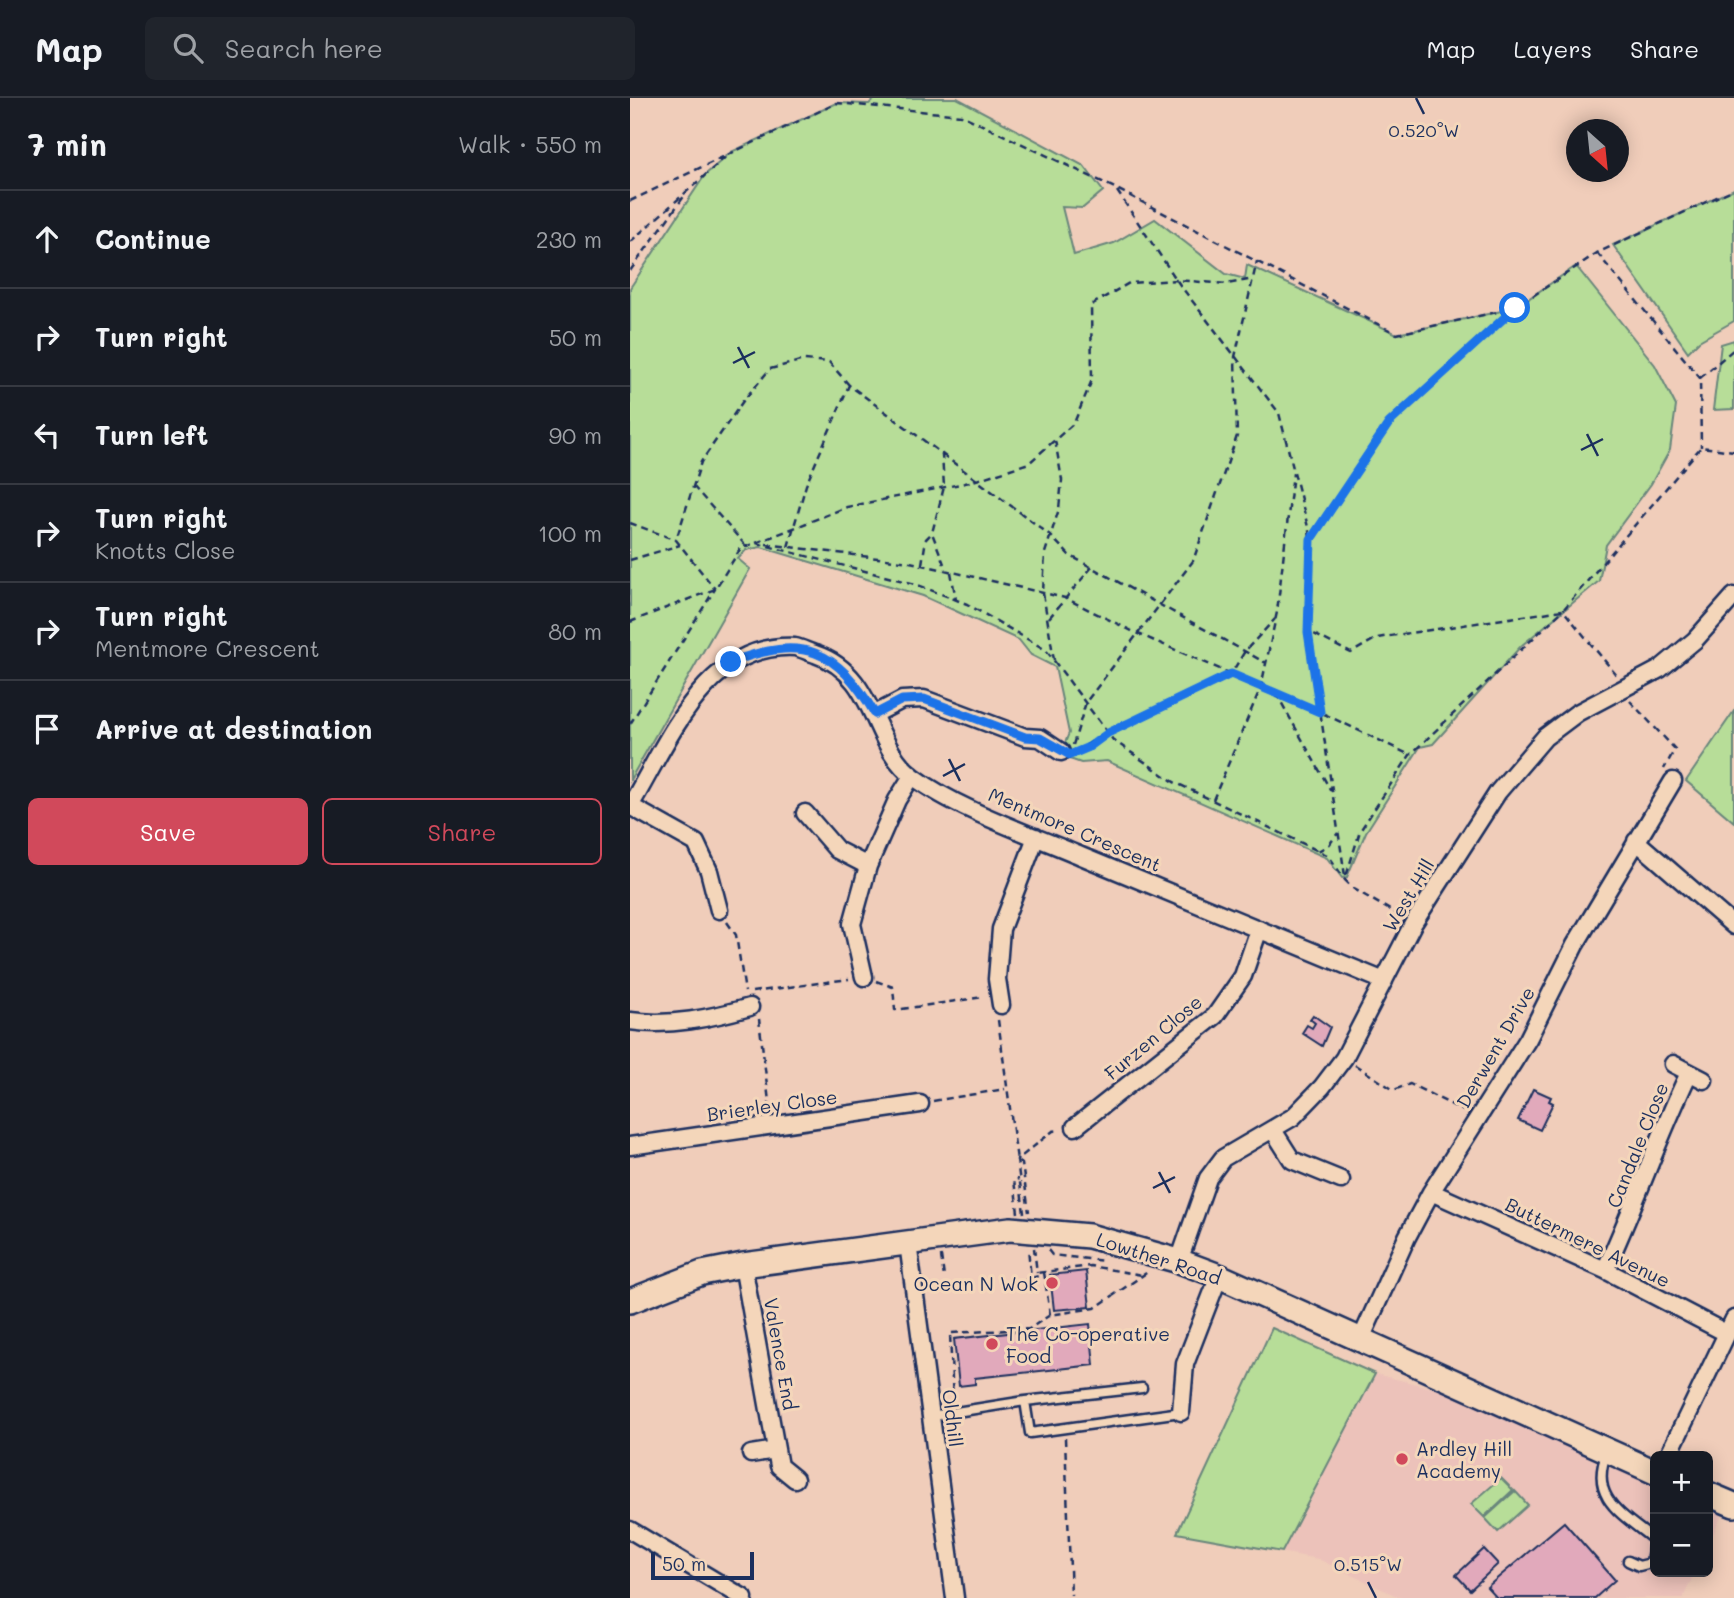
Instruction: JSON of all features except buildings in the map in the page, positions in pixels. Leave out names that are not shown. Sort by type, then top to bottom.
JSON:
[{"type":"street","name":"West Hill","points":[[1179,1261],[1208,1178],[1223,1158],[1293,1117],[1322,1087],[1344,1058],[1413,924],[1498,792],[1545,737],[1577,713],[1660,669],[1695,640],[1734,596]]},
{"type":"street","name":"Mentmore Crescent","points":[[630,806],[702,687],[731,662],[758,652],[796,647],[832,660],[857,684],[898,761],[912,776],[938,793],[1036,837],[1384,981]]},
{"type":"street","points":[[875,714],[902,700],[924,699],[1025,737],[1040,738],[1061,752]]},
{"type":"street","points":[[864,977],[852,923],[868,866],[897,800],[912,776]]},
{"type":"street","name":"Derwent Drive","points":[[1361,1339],[1407,1237],[1432,1192],[1528,1039],[1575,945],[1673,781]]},
{"type":"street","points":[[630,806],[696,843],[709,871],[719,910]]},
{"type":"street","points":[[804,813],[837,850],[868,866]]},
{"type":"street","points":[[1000,1005],[997,979],[1001,929],[1036,837]]},
{"type":"street","points":[[1636,841],[1734,926]]},
{"type":"street","name":"Furzen Close","points":[[1075,1127],[1215,1016],[1243,976],[1259,929]]},
{"type":"street","points":[[630,1021],[655,1024],[723,1014],[748,1000]]},
{"type":"street","name":"Candale Close","points":[[1605,1270],[1635,1206],[1665,1122],[1697,1077],[1673,1064]]},
{"type":"street","name":"Brierley Close","points":[[630,1146],[920,1104]]},
{"type":"street","points":[[1273,1130],[1292,1160],[1341,1180]]},
{"type":"street","name":"Buttermere Avenue","points":[[1432,1192],[1730,1326]]},
{"type":"street","name":"Lowther Road","points":[[630,1301],[702,1273],[743,1265],[1010,1229],[1088,1236],[1179,1261],[1219,1276],[1650,1470]]},
{"type":"street","name":"Oldhill","points":[[908,1243],[955,1598]]},
{"type":"street","name":"Valence End","points":[[743,1265],[779,1466],[795,1479]]},
{"type":"street","points":[[1181,1412],[1185,1364],[1219,1276]]},
{"type":"street","points":[[1670,1451],[1730,1326]]},
{"type":"street","points":[[751,1454],[776,1450]]},
{"type":"street","points":[[1713,1496],[1734,1505]]},
{"type":"street","points":[[630,1530],[744,1598]]},
{"type":"lane","points":[[931,1416],[1025,1401],[1142,1388]]},
{"type":"lane","points":[[1025,1401],[1030,1433],[1181,1412]]},
{"type":"lane","points":[[1607,1452],[1600,1469],[1602,1489],[1615,1508],[1654,1540],[1651,1563],[1639,1566],[1628,1561]]},
{"type":"path","points":[[630,201],[837,103],[961,115],[1115,188],[1397,334],[1515,308]]},
{"type":"path","points":[[630,242],[731,152]]},
{"type":"path","points":[[1115,188],[1177,280],[1279,413],[1311,539],[1308,632],[1345,880]]},
{"type":"path","points":[[1311,539],[1389,423],[1515,308],[1597,253],[1734,189]]},
{"type":"path","points":[[630,271],[688,190]]},
{"type":"path","points":[[1345,880],[1360,831],[1410,755],[1563,610],[1701,447],[1700,378],[1597,253]]},
{"type":"path","points":[[1257,261],[1235,356],[1237,436],[1193,561],[1086,702],[1070,755],[1089,747],[1108,733],[1231,674],[1245,651],[1275,619]]},
{"type":"path","points":[[630,724],[741,548],[848,507],[975,480],[1029,463],[1074,423],[1091,380],[1091,305],[1129,282],[1177,280],[1227,284],[1253,279]]},
{"type":"path","points":[[1700,378],[1734,349]]},
{"type":"path","points":[[676,540],[701,462],[743,401],[770,369],[804,360],[829,362],[849,385],[1050,535],[1069,555],[1266,663]]},
{"type":"path","points":[[788,549],[806,485],[849,385]]},
{"type":"path","points":[[1054,660],[1043,593],[1050,535],[1059,509],[1062,480],[1055,439]]},
{"type":"path","points":[[1701,447],[1734,451]]},
{"type":"path","points":[[922,564],[926,539],[932,533],[944,487],[942,454]]},
{"type":"path","points":[[1213,800],[1261,687],[1275,619],[1293,469]]},
{"type":"path","points":[[693,486],[746,546]]},
{"type":"path","points":[[630,523],[676,540],[715,589]]},
{"type":"path","points":[[932,533],[957,600]]},
{"type":"path","points":[[756,542],[915,584],[957,600],[1046,650],[1113,740],[1174,782],[1329,856],[1354,889],[1400,916]]},
{"type":"path","points":[[630,560],[680,545]]},
{"type":"path","points":[[788,549],[922,564],[1067,599],[1136,633],[1320,712],[1410,755]]},
{"type":"path","points":[[1049,619],[1092,567]]},
{"type":"path","points":[[630,622],[715,589]]},
{"type":"path","points":[[1308,632],[1351,653],[1377,638],[1563,610]]},
{"type":"path","points":[[1563,610],[1617,676],[1620,690],[1675,749],[1663,771],[1673,781]]},
{"type":"path","points":[[1276,693],[1332,793]]},
{"type":"path","points":[[1318,851],[1329,845],[1338,834]]},
{"type":"path","points":[[719,910],[736,934],[748,1000],[758,1018],[772,1127]]},
{"type":"path","points":[[748,1000],[864,977],[892,987],[895,1010],[989,996],[1000,1005],[997,1024],[1024,1216]]},
{"type":"path","points":[[1344,1058],[1394,1090],[1410,1084],[1478,1118]]},
{"type":"path","points":[[920,1104],[1005,1089]]},
{"type":"path","points":[[1017,1160],[1053,1131],[1075,1127]]},
{"type":"path","points":[[1017,1160],[1022,1164],[1030,1220]]},
{"type":"path","points":[[1019,1179],[1014,1180],[1019,1221]]},
{"type":"path","points":[[1024,1241],[1044,1245],[1052,1255],[1107,1261]]},
{"type":"path","points":[[1028,1245],[1031,1278]]},
{"type":"path","points":[[940,1249],[944,1277]]},
{"type":"path","points":[[1014,1283],[1038,1276],[1034,1250]]},
{"type":"path","points":[[1037,1273],[1090,1266],[1143,1276]]},
{"type":"path","points":[[953,1412],[950,1333],[1029,1329],[1050,1315],[1095,1308],[1149,1271],[1139,1268]]},
{"type":"path","points":[[1044,1272],[1050,1315]]},
{"type":"path","points":[[1065,1428],[1071,1595]]},
{"type":"shaded area","name":"Ardley Hill Academy","points":[[1272,1328],[1375,1374],[1449,1392],[1585,1453],[1609,1468],[1626,1471],[1650,1482],[1650,1577],[1693,1577],[1683,1598],[1401,1598],[1318,1559],[1177,1533]]},
{"type":"shaded area","points":[[1713,1509],[1723,1513],[1713,1534]]},
{"type":"green space","points":[[876,98],[957,98],[1084,166],[1103,191],[1083,208],[1062,207],[1074,255],[1114,243],[1155,219],[1226,274],[1245,279],[1247,265],[1397,334],[1515,308],[1576,266],[1655,365],[1676,406],[1670,450],[1651,484],[1606,545],[1599,581],[1521,646],[1433,744],[1420,747],[1366,832],[1347,877],[1342,878],[1327,858],[1107,761],[1081,763],[1067,758],[1069,751],[1065,743],[1069,733],[1055,667],[1031,655],[1019,640],[923,596],[761,547],[746,550],[738,559],[750,569],[630,780],[630,288],[705,175],[731,152],[837,103],[869,104]]},
{"type":"green space","points":[[1734,189],[1734,321],[1699,341],[1688,352],[1613,245]]},
{"type":"green space","points":[[1734,340],[1734,409],[1713,410],[1721,344]]},
{"type":"green space","points":[[1734,711],[1734,822],[1686,781]]},
{"type":"green space","points":[[1272,1328],[1375,1374],[1282,1552],[1177,1533]]},
{"type":"green space","points":[[1501,1478],[1513,1490],[1484,1517],[1471,1504]]},
{"type":"green space","points":[[1515,1491],[1528,1505],[1498,1532],[1485,1518]]},
{"type":"place","name":"Ocean N Wok","points":[[1052,1283]]},
{"type":"place","name":"The Co-operative Food","points":[[992,1344]]},
{"type":"place","name":"Ardley Hill Academy","points":[[1402,1459]]},
{"type":"route","points":[[731,662],[758,652],[796,647],[832,660],[857,684],[875,714],[902,700],[924,699],[1025,737],[1040,738],[1070,755],[1089,747],[1108,733],[1231,674],[1320,712],[1308,632],[1311,539],[1389,423],[1515,308]]}]
